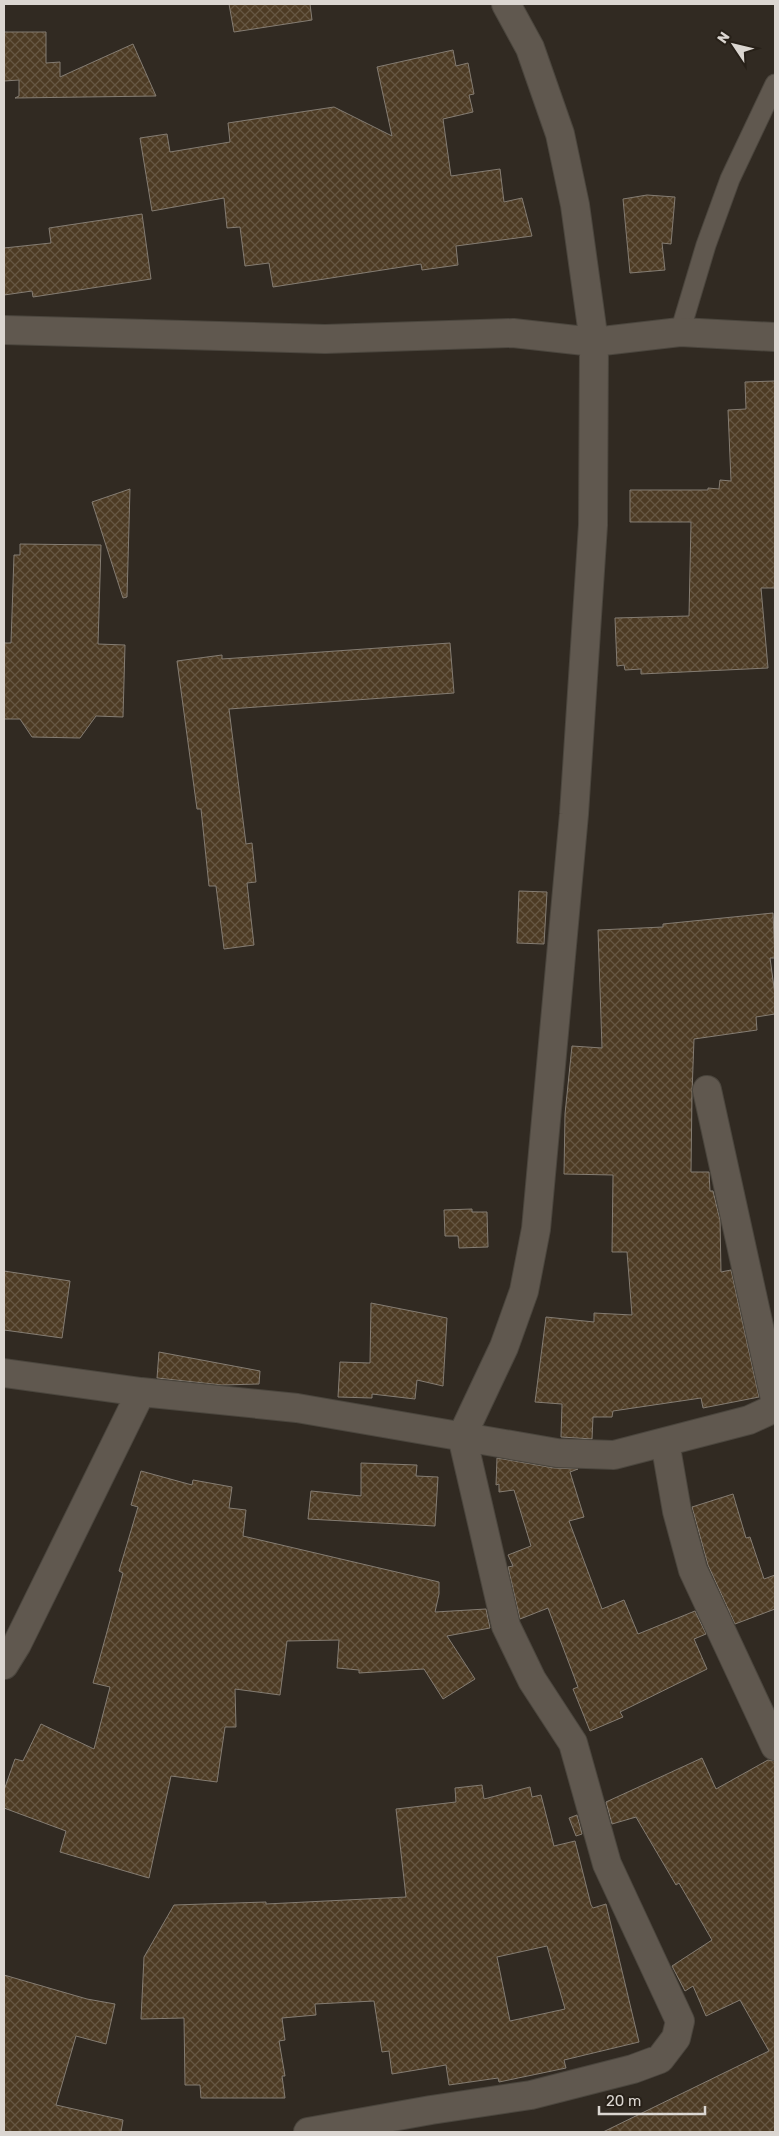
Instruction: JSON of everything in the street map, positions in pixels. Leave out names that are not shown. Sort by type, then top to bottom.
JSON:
[{"type":"street","points":[[308,2132],[531,2094],[633,2070],[660,2059],[676,2038],[680,2021],[607,1864],[573,1743],[532,1680],[506,1626],[462,1436],[504,1347],[524,1291],[536,1229],[574,814],[593,535],[594,342],[575,205],[560,134],[530,48],[506,4]]},
{"type":"street","points":[[4,330],[325,339],[513,333],[594,342],[680,332],[775,337]]},
{"type":"street","points":[[707,1090],[775,1399]]},
{"type":"street","points":[[4,1373],[141,1392],[297,1408],[557,1453],[614,1456],[749,1420],[775,1408]]},
{"type":"street","points":[[4,1665],[17,1644],[141,1392]]},
{"type":"street","points":[[665,1442],[677,1511],[693,1570],[775,1746]]},
{"type":"lane","points":[[680,332],[706,245],[730,179],[775,84]]},
{"type":"building","points":[[229,4],[310,4],[312,20],[234,32]]},
{"type":"building","points":[[4,32],[46,32],[46,63],[60,62],[60,77],[133,44],[156,96],[15,98],[19,96],[19,80],[4,81]]},
{"type":"building","points":[[453,50],[456,66],[468,63],[474,94],[469,95],[473,112],[443,119],[451,176],[500,169],[504,202],[522,198],[532,236],[456,246],[458,265],[422,270],[421,264],[273,287],[269,263],[245,266],[240,227],[227,228],[224,198],[152,211],[140,138],[167,134],[170,152],[230,142],[228,123],[334,107],[392,136],[377,67]]},
{"type":"building","points":[[647,195],[675,197],[671,244],[662,243],[665,270],[630,273],[623,199]]},
{"type":"building","points":[[142,214],[151,279],[33,297],[32,291],[4,295],[4,248],[51,243],[49,228]]},
{"type":"building","points":[[775,381],[775,588],[761,588],[768,668],[641,674],[641,669],[625,670],[624,665],[617,666],[615,618],[689,616],[691,522],[630,522],[630,490],[708,490],[708,488],[719,489],[720,480],[731,481],[728,410],[746,409],[745,382]]},
{"type":"building","points":[[130,489],[127,597],[123,598],[92,502]]},
{"type":"building","points":[[20,544],[101,545],[98,644],[125,645],[123,717],[96,716],[80,738],[32,737],[20,719],[4,719],[4,643],[11,643],[14,555],[20,555]]},
{"type":"building","points":[[450,643],[454,693],[229,709],[246,844],[252,843],[256,882],[247,883],[254,945],[224,949],[216,886],[209,886],[201,809],[197,809],[177,661],[222,655],[222,659]]},
{"type":"building","points":[[519,891],[547,892],[544,944],[517,943]]},
{"type":"building","points":[[773,913],[775,958],[770,958],[775,995],[775,1014],[756,1017],[757,1030],[694,1039],[692,1093],[691,1172],[709,1172],[710,1191],[713,1191],[720,1220],[721,1272],[731,1270],[759,1397],[703,1408],[701,1398],[613,1411],[612,1417],[593,1417],[592,1439],[561,1437],[562,1404],[535,1402],[546,1317],[594,1322],[594,1313],[632,1315],[627,1252],[612,1252],[613,1175],[564,1174],[565,1114],[572,1046],[602,1048],[598,930],[663,927],[663,924]]},
{"type":"building","points":[[472,1209],[472,1212],[487,1212],[488,1247],[459,1248],[458,1236],[445,1236],[444,1210]]},
{"type":"building","points":[[4,1271],[70,1281],[62,1338],[4,1330]]},
{"type":"building","points":[[371,1303],[447,1318],[443,1386],[417,1380],[415,1399],[372,1394],[372,1398],[338,1397],[340,1362],[370,1363]]},
{"type":"building","points":[[159,1352],[260,1371],[259,1384],[222,1385],[157,1378]]},
{"type":"building","points":[[497,1458],[554,1468],[578,1469],[570,1472],[584,1517],[569,1521],[602,1609],[624,1600],[638,1634],[695,1611],[706,1634],[694,1639],[707,1669],[620,1712],[623,1717],[590,1731],[573,1689],[578,1687],[548,1608],[520,1619],[508,1567],[513,1566],[508,1555],[531,1546],[514,1490],[499,1492],[499,1484],[496,1485]]},
{"type":"building","points":[[361,1463],[417,1465],[416,1476],[438,1477],[435,1526],[308,1519],[311,1491],[361,1496]]},
{"type":"building","points":[[141,1471],[192,1485],[193,1480],[232,1487],[229,1508],[246,1510],[243,1536],[439,1582],[439,1594],[435,1612],[486,1609],[490,1628],[447,1636],[475,1679],[443,1699],[424,1669],[359,1673],[359,1670],[337,1668],[339,1640],[287,1641],[280,1695],[235,1689],[236,1727],[225,1727],[217,1782],[171,1776],[149,1878],[60,1852],[66,1831],[4,1808],[4,1790],[15,1759],[23,1761],[41,1724],[94,1749],[110,1687],[93,1683],[123,1573],[119,1571],[138,1507],[131,1505]]},
{"type":"building","points":[[733,1494],[746,1538],[750,1537],[764,1579],[775,1575],[775,1609],[735,1624],[708,1565],[692,1507]]},
{"type":"building","points":[[702,1758],[716,1789],[768,1760],[775,1761],[775,2132],[603,2132],[769,2051],[740,2000],[706,2016],[693,1986],[685,1991],[672,1966],[712,1940],[679,1883],[676,1885],[636,1817],[612,1824],[606,1802]]},
{"type":"building","points":[[482,1785],[484,1799],[530,1787],[532,1797],[541,1795],[554,1846],[575,1841],[591,1905],[593,1908],[606,1904],[639,2042],[564,2060],[566,2068],[499,2082],[498,2078],[449,2085],[446,2065],[392,2074],[389,2051],[382,2052],[374,2001],[315,2004],[316,2015],[282,2018],[285,2040],[279,2041],[285,2076],[282,2076],[285,2098],[201,2098],[200,2085],[185,2085],[184,2018],[141,2019],[144,1957],[174,1905],[266,1902],[266,1904],[406,1897],[396,1809],[456,1802],[455,1788]],"holes":[[[547,1946],[565,2009],[510,2021],[497,1957]]]},
{"type":"building","points":[[577,1815],[582,1834],[576,1836],[569,1818]]},
{"type":"building","points":[[4,1975],[87,1999],[115,2004],[106,2044],[76,2036],[56,2105],[123,2120],[121,2132],[4,2132]]}]
